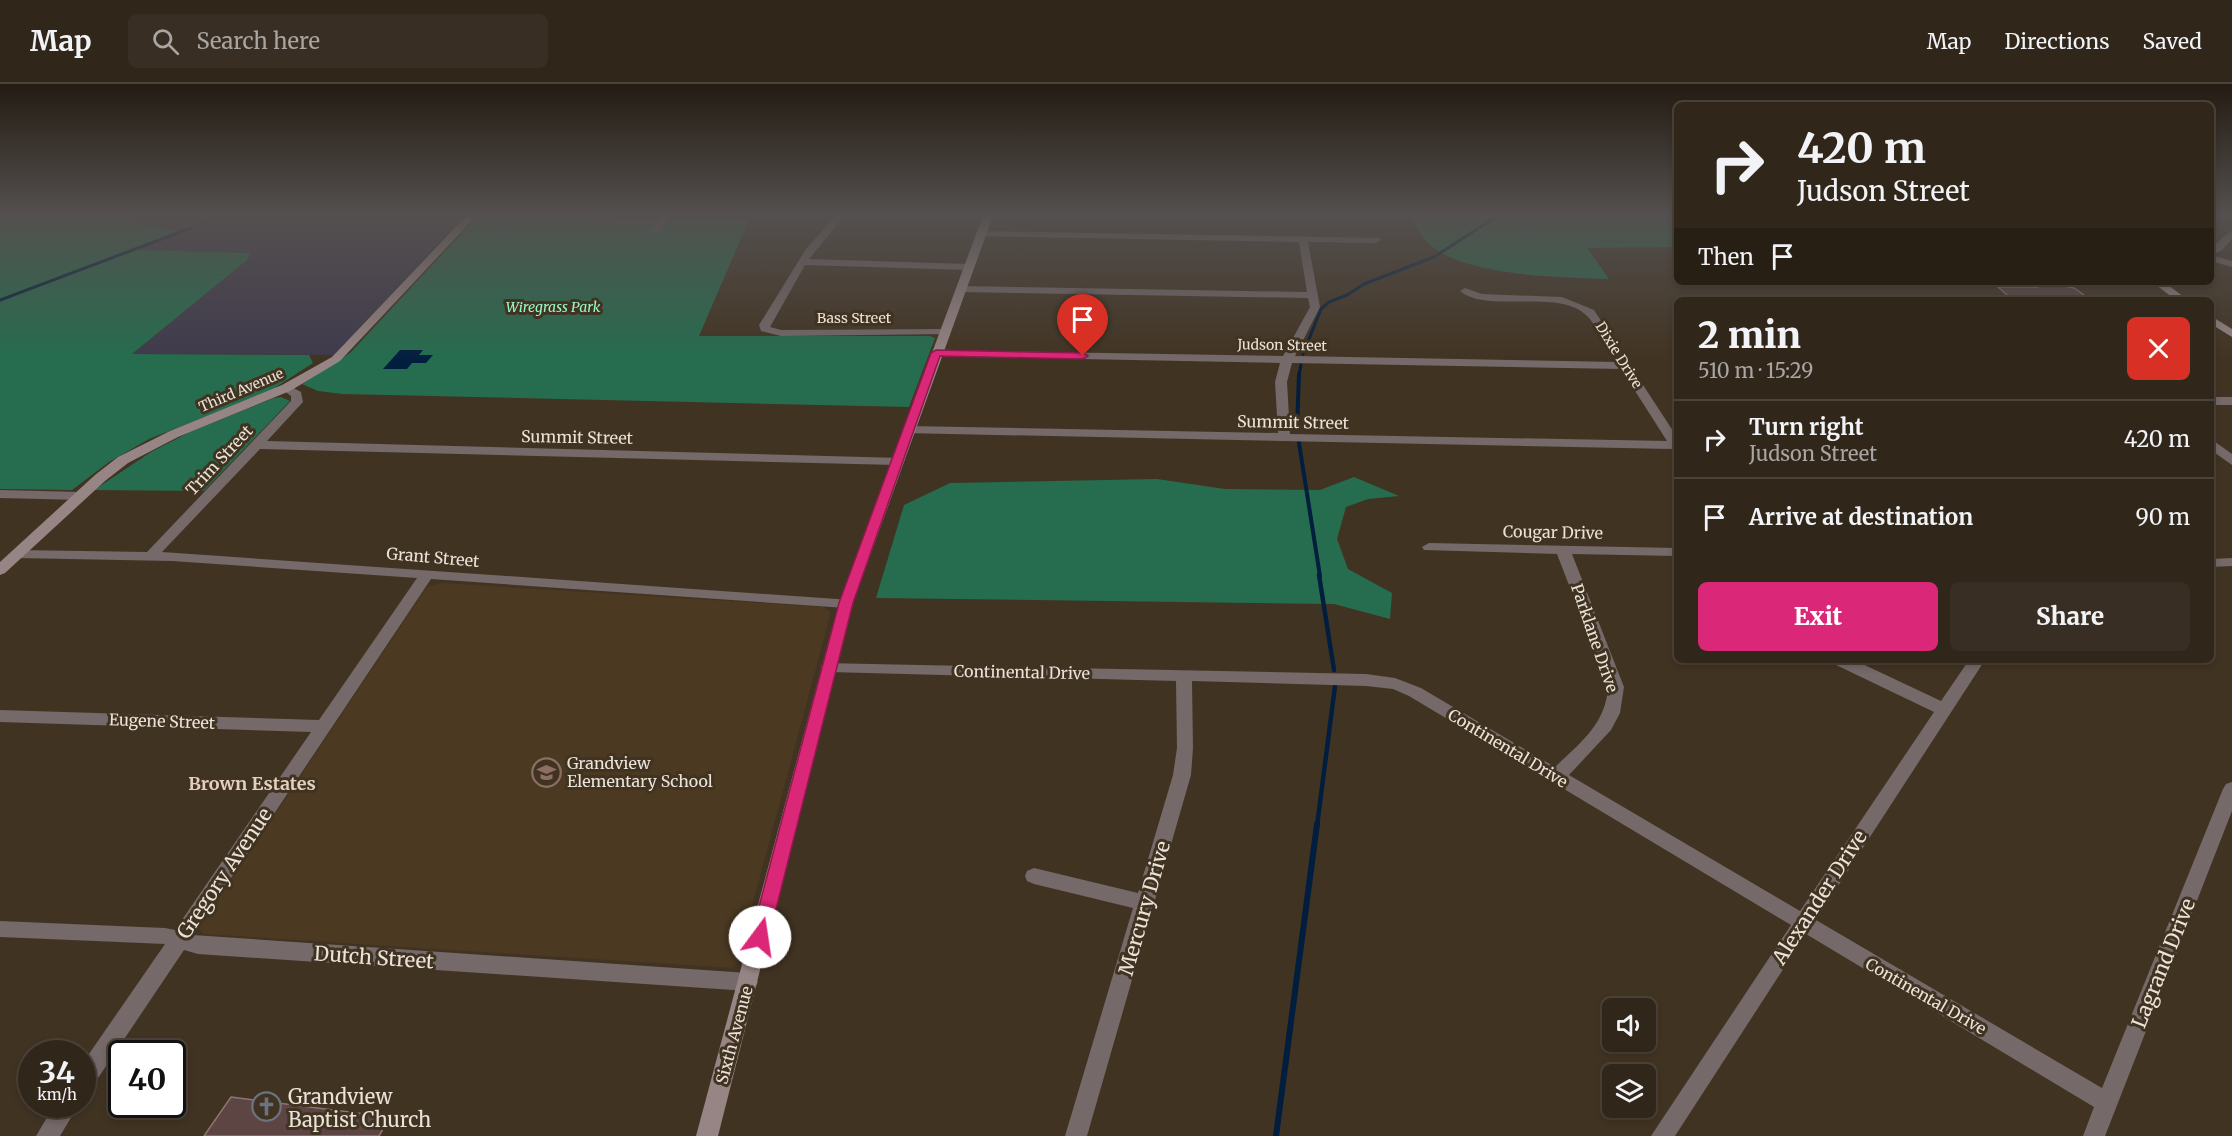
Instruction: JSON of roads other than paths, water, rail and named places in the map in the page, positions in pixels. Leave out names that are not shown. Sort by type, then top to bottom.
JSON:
[{"type":"street","name":"Third Avenue","points":[[0,570],[111,469],[136,453],[174,434],[286,388],[341,355],[429,262]]},
{"type":"street","name":"Bass Street","points":[[802,262],[764,325],[765,329],[781,333],[944,332]]},
{"type":"street","points":[[805,262],[968,267]]},
{"type":"street","name":"Sixth Avenue","points":[[707,1136],[846,603],[970,262]]},
{"type":"street","points":[[1284,438],[1281,395],[1287,360],[1315,307],[1308,262]]},
{"type":"street","points":[[2161,285],[2179,297]]},
{"type":"street","points":[[960,289],[1313,295]]},
{"type":"street","name":"Dixie Drive","points":[[1465,291],[1481,297],[1555,299],[1581,306],[1594,315],[1674,441]]},
{"type":"street","points":[[2214,322],[2232,334]]},
{"type":"street","name":"Judson Street","points":[[936,353],[1626,366]]},
{"type":"street","name":"Trim Street","points":[[151,556],[297,402],[297,395],[286,388]]},
{"type":"street","points":[[2214,401],[2232,401]]},
{"type":"street","name":"Summit Street","points":[[908,430],[1674,446]]},
{"type":"street","name":"Summit Street","points":[[256,445],[896,461]]},
{"type":"street","points":[[2214,446],[2232,461]]},
{"type":"street","points":[[0,494],[81,496]]},
{"type":"street","name":"Cougar Drive","points":[[1429,547],[1674,552]]},
{"type":"street","name":"Parklane Drive","points":[[1556,777],[1610,720],[1617,696],[1616,687],[1563,550]]},
{"type":"street","name":"Grant Street","points":[[17,554],[151,556],[846,603]]},
{"type":"street","points":[[2214,563],[2232,562]]},
{"type":"street","name":"Gregory Avenue","points":[[96,1063],[427,574]]},
{"type":"street","points":[[1846,663],[1943,709]]},
{"type":"street","name":"Alexander Drive","points":[[1662,1136],[1975,663]]},
{"type":"street","name":"Continental Drive","points":[[829,667],[1366,680],[1395,684],[1415,692],[2108,1103]]},
{"type":"street","name":"Mercury Drive","points":[[1076,1136],[1182,775],[1185,748],[1184,676]]},
{"type":"street","name":"Eugene Street","points":[[0,716],[323,726]]},
{"type":"street","name":"Lagrand Drive","points":[[2094,1136],[2232,789]]},
{"type":"street","points":[[1034,876],[1146,903]]},
{"type":"street","name":"Dutch Street","points":[[0,930],[165,936],[198,945],[748,982]]},
{"type":"street","points":[[47,1136],[59,1118]]},
{"type":"water","points":[[400,350],[423,350],[419,355],[433,355],[426,363],[412,363],[407,369],[383,369]]},
{"type":"waterway","points":[[0,300],[101,262]]},
{"type":"waterway","points":[[1303,354],[1321,309],[1329,302],[1347,295],[1364,284],[1421,262]]},
{"type":"waterway","points":[[1299,375],[1301,365]]},
{"type":"waterway","points":[[1297,429],[1299,374]]},
{"type":"waterway","points":[[1299,443],[1320,576]]},
{"type":"waterway","points":[[1319,575],[1334,670]]},
{"type":"waterway","points":[[1317,826],[1335,686]]},
{"type":"waterway","points":[[1276,1136],[1317,824]]},
{"type":"place","name":"Grandview Elementary School","points":[[546,772]]},
{"type":"place","name":"Grandview Baptist Church","points":[[267,1107]]},
{"type":"district","name":"Brown Estates","points":[[252,783]]},
{"type":"park label","name":"Wiregrass Park","points":[[553,307]]}]
